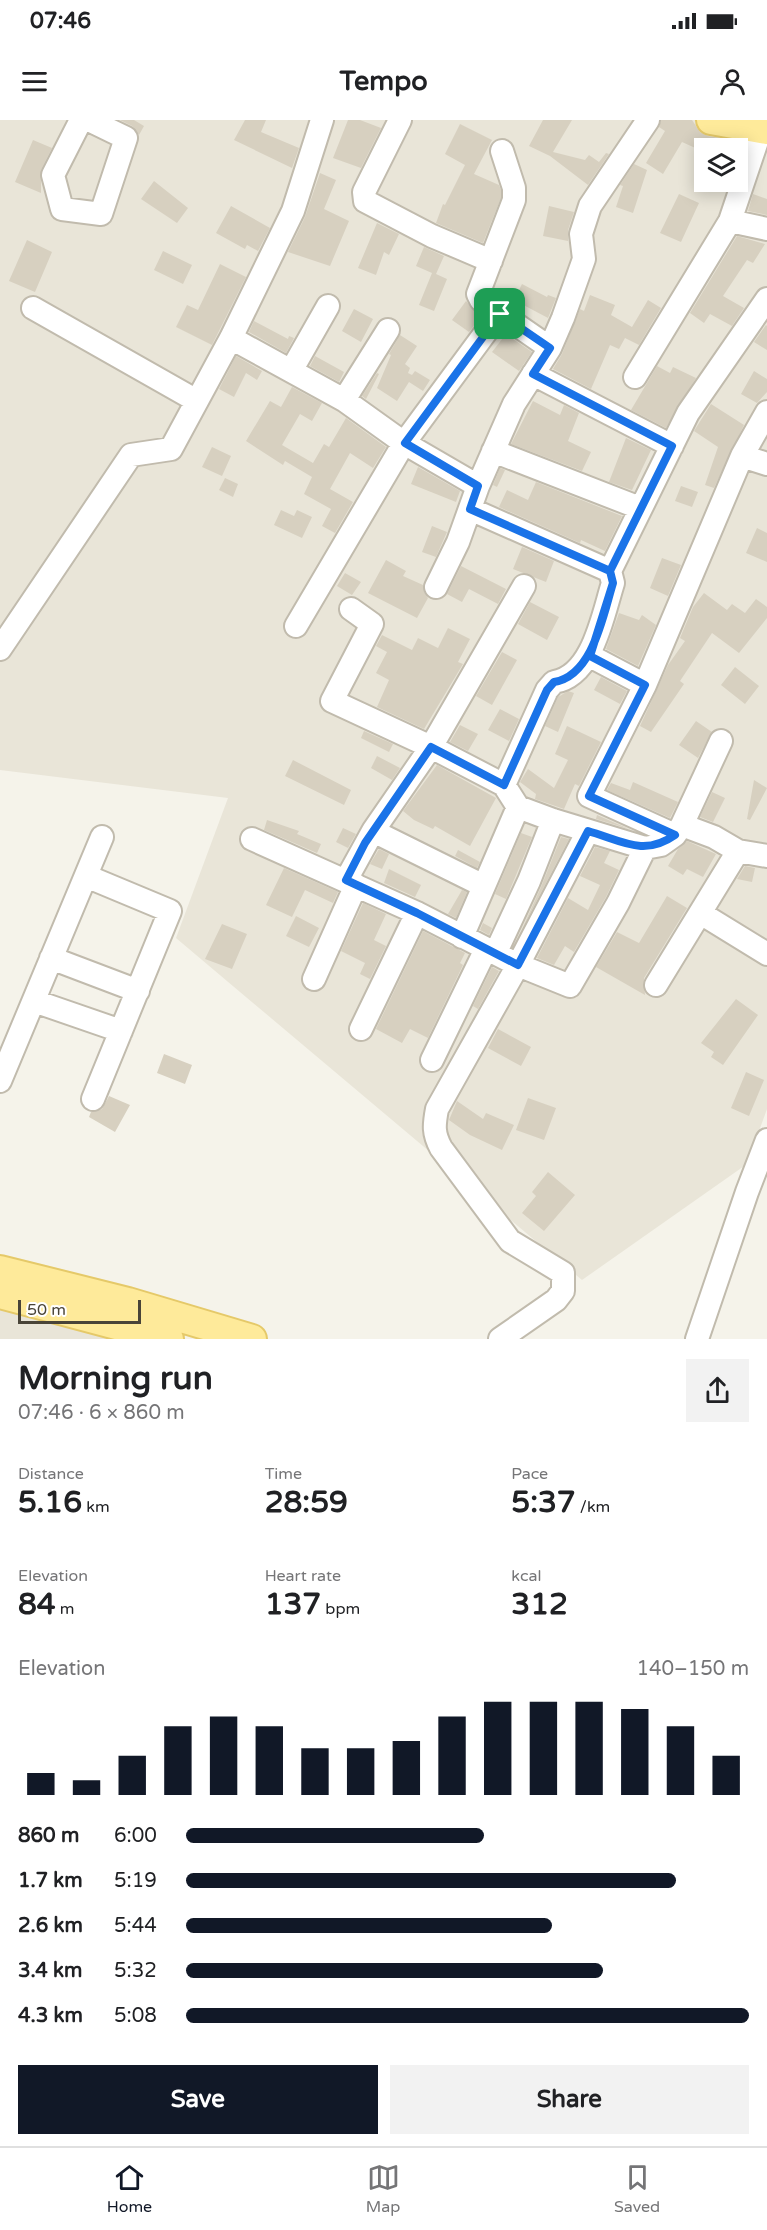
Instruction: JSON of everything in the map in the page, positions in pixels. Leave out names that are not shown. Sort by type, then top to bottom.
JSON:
[{"type":"main road","points":[[711,120],[764,129]]},
{"type":"main road","points":[[0,1270],[128,1302],[252,1339]]},
{"type":"main road","points":[[0,1294],[169,1339]]},
{"type":"street","points":[[81,120],[53,175],[62,209],[101,214],[126,138],[89,120]]},
{"type":"street","points":[[400,120],[364,192],[365,201],[432,236],[491,261]]},
{"type":"street","points":[[436,587],[458,542],[478,486],[514,404],[550,348],[584,259],[581,234],[590,206],[648,120]]},
{"type":"street","points":[[0,649],[131,455],[171,448],[231,338],[293,211],[317,121]]},
{"type":"street","points":[[635,377],[730,221],[764,129]]},
{"type":"street","points":[[502,151],[514,188],[514,200],[478,294],[500,314],[550,348]]},
{"type":"street","points":[[730,221],[767,229]]},
{"type":"street","points":[[504,785],[547,690],[554,682],[563,680],[590,656],[613,583],[610,571],[688,413],[767,299]]},
{"type":"street","points":[[291,371],[328,306]]},
{"type":"street","points":[[33,308],[197,401]]},
{"type":"street","points":[[296,626],[405,443],[500,314]]},
{"type":"street","points":[[344,400],[388,330]]},
{"type":"street","points":[[231,338],[344,400],[405,443],[478,486]]},
{"type":"street","points":[[533,374],[672,446]]},
{"type":"street","points":[[767,412],[742,456],[645,685],[589,796],[679,830],[714,837],[738,851],[767,856]]},
{"type":"street","points":[[493,451],[640,508]]},
{"type":"street","points":[[742,456],[767,464]]},
{"type":"street","points":[[470,509],[610,571]]},
{"type":"street","points":[[314,979],[373,831],[431,747],[524,586]]},
{"type":"street","points":[[351,609],[372,624],[332,702],[431,747],[504,785],[518,807],[553,820],[645,848],[661,845],[679,830],[721,741]]},
{"type":"street","points":[[590,656],[645,685]]},
{"type":"street","points":[[462,937],[518,807]]},
{"type":"street","points":[[432,1060],[529,881],[553,820]]},
{"type":"street","points":[[373,831],[484,886]]},
{"type":"street","points":[[500,1339],[556,1300],[563,1291],[563,1273],[518,1247],[502,1233],[441,1148],[434,1135],[434,1123],[437,1109],[518,965],[588,831]]},
{"type":"street","points":[[0,1081],[102,837]]},
{"type":"street","points":[[252,839],[417,913],[518,965],[570,986],[618,903],[645,848]]},
{"type":"street","points":[[656,985],[702,914],[738,851]]},
{"type":"street","points":[[86,876],[170,911],[93,1099]]},
{"type":"street","points":[[361,1029],[417,913]]},
{"type":"street","points":[[702,914],[767,954]]},
{"type":"street","points":[[51,958],[138,991]]},
{"type":"street","points":[[34,1001],[121,1031]]},
{"type":"street","points":[[697,1339],[747,1191],[767,1140]]},
{"type":"shaded area","points":[[0,120],[767,120],[767,1109],[747,1164],[582,1280],[176,938],[228,798],[0,770]]},
{"type":"shaded area","points":[[0,1289],[182,1339],[0,1339]]},
{"type":"building","points":[[120,120],[134,120],[144,126],[139,135],[132,126]]},
{"type":"building","points":[[245,120],[266,120],[261,132],[299,148],[292,168],[234,140]]},
{"type":"building","points":[[348,120],[360,120],[381,128],[361,168],[333,158]]},
{"type":"building","points":[[543,120],[572,120],[553,152],[585,160],[589,155],[599,162],[606,153],[609,154],[588,185],[550,156],[529,146]]},
{"type":"building","points":[[661,120],[692,120],[700,132],[719,138],[694,138],[694,147],[682,142],[663,174],[646,163],[665,131],[659,127]]},
{"type":"building","points":[[460,124],[492,140],[474,174],[499,185],[501,190],[501,198],[483,243],[436,223],[443,204],[445,205],[465,165],[445,154]]},
{"type":"building","points":[[33,140],[52,148],[41,170],[41,193],[15,182]]},
{"type":"building","points":[[634,164],[647,170],[633,213],[616,207],[623,186],[620,185]]},
{"type":"building","points":[[320,173],[336,180],[324,209],[349,221],[330,266],[288,252],[305,217]]},
{"type":"building","points":[[154,181],[188,208],[177,223],[141,199]]},
{"type":"building","points":[[679,194],[699,203],[681,242],[660,233]]},
{"type":"building","points":[[753,194],[767,199],[767,215],[748,211]]},
{"type":"building","points":[[231,206],[270,228],[258,251],[247,245],[245,249],[216,233]]},
{"type":"building","points":[[549,206],[574,212],[568,230],[568,241],[543,236]]},
{"type":"building","points":[[377,223],[399,234],[389,255],[384,252],[376,275],[358,268]]},
{"type":"building","points":[[737,236],[765,244],[753,263],[747,260],[723,296],[744,308],[732,326],[710,314],[704,323],[690,313]]},
{"type":"building","points":[[27,240],[52,252],[35,292],[9,281]]},
{"type":"building","points":[[424,247],[444,256],[436,274],[447,279],[434,311],[419,305],[432,273],[416,266]]},
{"type":"building","points":[[163,251],[192,265],[183,284],[154,270]]},
{"type":"building","points":[[220,264],[246,277],[212,345],[176,327],[187,305],[198,310]]},
{"type":"building","points":[[522,284],[547,297],[548,295],[556,298],[548,318],[514,300]]},
{"type":"building","points":[[590,295],[615,305],[611,315],[632,327],[648,300],[661,308],[639,345],[625,338],[619,349],[610,345],[591,389],[553,369],[562,354],[580,309],[584,311]]},
{"type":"building","points":[[466,301],[481,316],[469,332],[452,320]]},
{"type":"building","points":[[354,309],[373,319],[361,342],[342,331]]},
{"type":"building","points":[[254,321],[288,339],[289,336],[294,338],[286,353],[249,332]]},
{"type":"building","points":[[767,326],[767,350],[754,342]]},
{"type":"building","points":[[506,334],[532,352],[519,371],[492,352]]},
{"type":"building","points":[[400,335],[417,346],[405,364],[410,368],[408,373],[412,375],[415,371],[430,380],[423,391],[409,382],[397,401],[377,388],[391,355],[389,354]]},
{"type":"building","points":[[236,356],[262,371],[257,380],[246,373],[234,397],[219,389]]},
{"type":"building","points":[[315,356],[344,372],[339,382],[310,366]]},
{"type":"building","points":[[657,366],[670,373],[673,367],[696,378],[666,428],[631,410]]},
{"type":"building","points":[[754,371],[767,379],[767,392],[757,403],[741,394]]},
{"type":"building","points":[[377,373],[379,374],[366,399],[362,396]]},
{"type":"building","points":[[292,387],[322,403],[312,421],[300,414],[282,445],[313,463],[324,444],[329,447],[346,418],[386,447],[373,468],[350,453],[330,489],[353,502],[335,533],[322,526],[331,509],[304,494],[312,477],[285,461],[283,465],[246,441],[270,401],[281,407]]},
{"type":"building","points":[[533,401],[560,415],[564,405],[579,413],[568,441],[591,452],[582,471],[511,444]]},
{"type":"building","points":[[711,404],[744,425],[714,488],[705,485],[718,447],[694,431]]},
{"type":"building","points":[[626,438],[651,450],[632,490],[609,482]]},
{"type":"building","points":[[212,447],[231,456],[222,476],[202,467]]},
{"type":"building","points":[[418,467],[460,491],[456,502],[411,484]]},
{"type":"building","points":[[500,468],[505,470],[497,487],[493,485]]},
{"type":"building","points":[[225,478],[238,484],[233,497],[219,490]]},
{"type":"building","points":[[536,482],[622,516],[605,551],[581,540],[580,543],[499,507],[507,490],[528,500]]},
{"type":"building","points":[[681,486],[698,492],[692,507],[675,501]]},
{"type":"building","points":[[281,510],[294,516],[297,510],[312,517],[302,538],[274,525]]},
{"type":"building","points":[[432,526],[447,532],[436,557],[422,552]]},
{"type":"building","points":[[757,528],[767,533],[767,562],[746,553]]},
{"type":"building","points":[[522,547],[554,561],[546,582],[513,569]]},
{"type":"building","points":[[662,558],[681,565],[668,596],[650,588]]},
{"type":"building","points":[[386,560],[406,571],[403,576],[423,585],[428,598],[417,618],[368,593]]},
{"type":"building","points":[[461,566],[506,589],[498,604],[469,589],[462,602],[447,594]]},
{"type":"building","points":[[345,573],[361,582],[352,595],[337,586]]},
{"type":"building","points":[[704,593],[727,610],[732,604],[745,613],[756,599],[767,607],[767,618],[739,653],[712,633],[680,681],[684,684],[651,732],[640,726],[668,665],[685,641],[680,638],[693,607]]},
{"type":"building","points":[[530,602],[559,617],[547,640],[518,624]]},
{"type":"building","points":[[619,613],[639,620],[642,615],[656,625],[638,666],[606,649]]},
{"type":"building","points":[[448,628],[470,639],[458,662],[463,664],[424,729],[377,707],[389,680],[376,673],[387,652],[376,646],[382,635],[412,650],[418,638],[438,648]]},
{"type":"building","points":[[502,652],[517,660],[492,705],[476,696]]},
{"type":"building","points":[[735,667],[759,686],[745,704],[721,685]]},
{"type":"building","points":[[601,677],[627,691],[620,704],[594,690]]},
{"type":"building","points":[[568,691],[574,693],[558,732],[545,726],[558,697]]},
{"type":"building","points":[[500,709],[519,719],[509,741],[488,730]]},
{"type":"building","points":[[696,721],[712,732],[698,758],[679,745]]},
{"type":"building","points":[[460,725],[478,734],[468,751],[450,742]]},
{"type":"building","points":[[567,726],[601,742],[579,786],[575,784],[564,809],[535,799],[536,794],[520,782],[528,769],[554,788],[568,760],[555,754]]},
{"type":"building","points":[[364,731],[393,744],[389,752],[361,738]]},
{"type":"building","points":[[377,756],[400,768],[392,780],[371,768]]},
{"type":"building","points":[[293,760],[351,790],[344,805],[285,776]]},
{"type":"building","points":[[437,765],[496,798],[470,846],[435,826],[433,829],[414,820],[403,811]]},
{"type":"building","points":[[754,780],[767,788],[750,820],[747,819]]},
{"type":"building","points":[[633,782],[678,802],[670,818],[607,790],[611,783],[630,790]]},
{"type":"building","points":[[712,792],[725,798],[713,822],[700,817]]},
{"type":"building","points":[[597,815],[629,829],[596,819]]},
{"type":"building","points":[[267,820],[299,831],[297,834],[321,844],[317,853],[264,830]]},
{"type":"building","points":[[343,828],[356,834],[348,848],[336,842]]},
{"type":"building","points":[[521,833],[532,837],[506,899],[495,894]]},
{"type":"building","points":[[561,837],[569,839],[522,929],[541,887]]},
{"type":"building","points":[[687,841],[716,854],[703,877],[687,869],[683,875],[668,866],[678,849]]},
{"type":"building","points":[[595,847],[610,851],[604,863],[619,870],[606,897],[574,952],[565,946],[554,965],[537,958],[568,898],[588,910],[600,885],[580,876]]},
{"type":"building","points":[[379,849],[389,854],[382,869],[370,864]]},
{"type":"building","points":[[458,850],[480,862],[477,868],[455,856]]},
{"type":"building","points":[[745,866],[755,868],[752,882],[737,879]]},
{"type":"building","points":[[284,868],[338,892],[333,903],[305,890],[292,917],[266,905]]},
{"type":"building","points":[[389,869],[421,885],[415,897],[384,883]]},
{"type":"building","points":[[462,890],[467,892],[456,918],[448,914]]},
{"type":"building","points":[[667,896],[687,908],[644,978],[645,995],[596,967],[617,932],[639,943]]},
{"type":"building","points":[[363,903],[386,914],[374,940],[386,946],[370,979],[360,974],[365,963],[341,951]]},
{"type":"building","points":[[296,916],[319,928],[309,947],[286,936]]},
{"type":"building","points":[[483,923],[492,928],[489,935],[480,930]]},
{"type":"building","points":[[222,924],[247,934],[232,969],[205,959]]},
{"type":"building","points":[[423,931],[465,953],[460,963],[463,965],[428,1038],[410,1029],[402,1043],[376,1029]]},
{"type":"building","points":[[492,967],[499,971],[478,1009],[473,1006]]},
{"type":"building","points":[[736,999],[758,1015],[723,1065],[711,1057],[714,1052],[701,1043]]},
{"type":"building","points":[[498,1029],[531,1047],[521,1066],[488,1048]]},
{"type":"building","points":[[164,1054],[192,1065],[185,1084],[157,1073]]},
{"type":"building","points":[[746,1072],[764,1080],[749,1116],[731,1108]]},
{"type":"building","points":[[109,1096],[130,1105],[115,1132],[89,1117],[91,1112],[102,1109]]},
{"type":"building","points":[[528,1098],[556,1108],[544,1140],[516,1130]]},
{"type":"building","points":[[457,1101],[483,1119],[486,1113],[514,1125],[502,1150],[470,1135],[449,1120]]},
{"type":"building","points":[[548,1172],[575,1195],[544,1231],[522,1213],[536,1196],[532,1192]]},
{"type":"route","points":[[500,314],[405,443],[478,486],[470,509],[610,571],[613,583],[590,656],[563,680],[554,682],[547,690],[504,785],[431,747],[365,843],[346,880],[496,952],[518,965],[588,831],[645,848],[661,845],[675,835],[589,796],[645,685],[590,656],[613,583],[610,571],[672,446],[533,374],[550,348],[500,314]]}]
